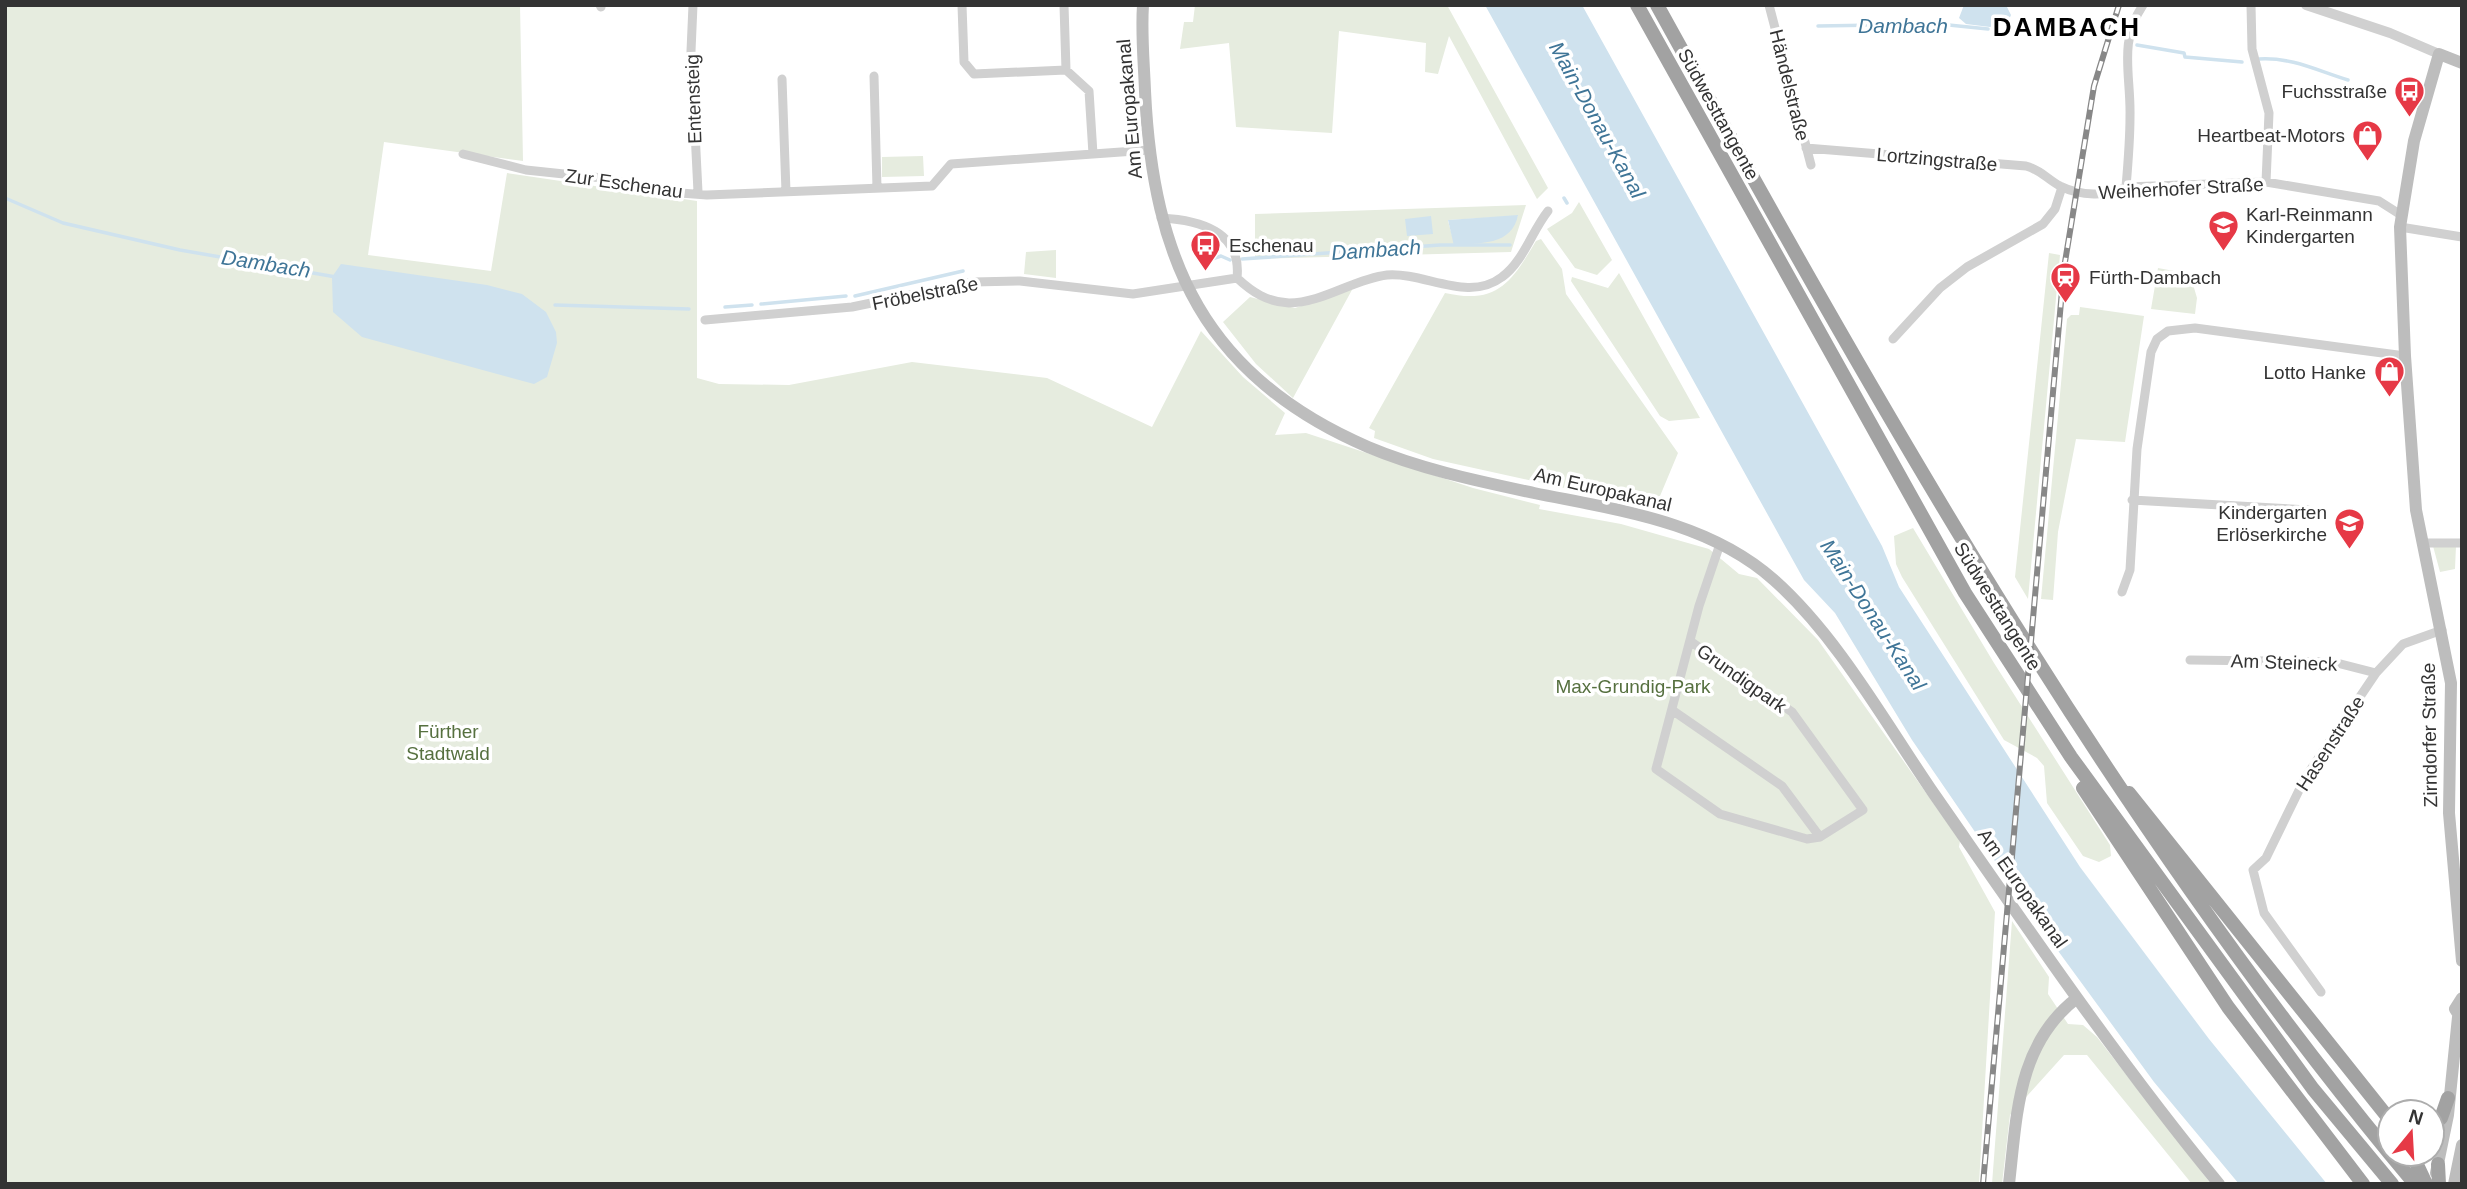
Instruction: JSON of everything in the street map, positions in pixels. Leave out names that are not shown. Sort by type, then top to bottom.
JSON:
[{"type":"highway","name":"Südwesttangente","points":[[1637,5],[1965,593],[2071,757],[2313,1089],[2392,1184]]},
{"type":"highway","name":"Südwesttangente","points":[[1657,5],[1879,403],[2097,758],[2258,987],[2376,1136]]},
{"type":"highway","points":[[2071,757],[2082,788],[2201,968],[2360,1178]]},
{"type":"highway","points":[[2097,758],[2145,809],[2250,948],[2376,1103]]},
{"type":"highway","points":[[2446,1104],[2448,1098]]},
{"type":"highway","name":"Südwesttangente","points":[[2407,1168],[2421,1179]]},
{"type":"main road","name":"Am Europakanal","points":[[1143,5],[1149,150],[1161,218],[1185,284],[1207,323],[1231,354],[1282,399],[1319,423],[1370,448],[1479,481],[1654,518],[1720,544],[1775,581],[1831,645],[2077,998],[2219,1184]]},
{"type":"main road","points":[[2439,54],[2462,63]]},
{"type":"main road","name":"Zirndorfer Straße","points":[[2439,54],[2414,141],[2401,221],[2405,356],[2416,510],[2451,683],[2449,813],[2462,961]]},
{"type":"main road","points":[[2009,1184],[2020,1090],[2026,1067],[2035,1045],[2052,1020],[2077,998]]},
{"type":"main road","points":[[2446,1111],[2460,1018],[2456,1004],[2462,998]]},
{"type":"main road","points":[[2454,1184],[2462,1145]]},
{"type":"street","name":"Entensteig","points":[[693,5],[691,27],[698,192]]},
{"type":"street","points":[[962,5],[964,62],[974,74],[1066,70],[1089,91],[1093,154]]},
{"type":"street","points":[[1064,5],[1066,70]]},
{"type":"street","name":"Händelstraße","points":[[1769,5],[1811,165]]},
{"type":"street","points":[[2126,187],[2130,114],[2126,47],[2130,29],[2143,5]]},
{"type":"street","points":[[2251,5],[2252,49],[2269,113],[2266,183]]},
{"type":"street","points":[[2306,5],[2390,33],[2439,54]]},
{"type":"street","points":[[874,76],[877,188]]},
{"type":"street","points":[[782,79],[786,192]]},
{"type":"street","name":"Lortzingstraße","points":[[1806,148],[2026,166],[2041,170],[2062,187]]},
{"type":"street","name":"Zur Eschenau","points":[[463,154],[526,170],[602,178],[667,192],[698,192],[707,195],[932,186],[951,164],[1149,150]]},
{"type":"street","name":"Weiherhofer Straße","points":[[2062,187],[2112,194],[2126,187],[2266,183],[2379,201],[2401,221],[2462,237]]},
{"type":"street","points":[[1894,339],[1940,288],[1967,267],[2043,224],[2055,209],[2062,187]]},
{"type":"street","points":[[1161,218],[1191,221],[1224,235],[1234,250],[1237,278],[1268,300],[1291,303],[1387,275],[1411,276],[1465,288],[1486,285],[1503,277],[1548,211]]},
{"type":"street","name":"Fröbelstraße","points":[[705,320],[852,307],[973,282],[1020,281],[1133,294],[1185,284],[1207,285],[1237,278]]},
{"type":"street","points":[[2122,592],[2130,570],[2132,500],[2142,405],[2151,352],[2157,339],[2168,331],[2195,328],[2405,356]]},
{"type":"street","points":[[2132,500],[2308,510]]},
{"type":"street","points":[[2422,543],[2462,543]]},
{"type":"street","name":"Grundigpark","points":[[1690,642],[1792,712],[1863,810],[1828,835],[1807,839],[1720,814],[1656,769],[1690,642],[1720,544]]},
{"type":"street","name":"Hasenstraße","points":[[2321,992],[2264,913],[2255,887],[2253,870],[2266,858],[2305,778],[2376,673],[2403,644],[2442,630]]},
{"type":"street","name":"Am Steineck","points":[[2190,660],[2333,662],[2376,673]]},
{"type":"street","points":[[1672,710],[1782,786],[1820,837]]},
{"type":"green space","name":"Fürther Stadtwald","points":[[5,5],[520,5],[523,161],[384,142],[368,255],[491,271],[507,173],[697,201],[697,378],[719,384],[789,385],[912,362],[1047,378],[1152,427],[1201,331],[1243,377],[1285,413],[1275,435],[1306,433],[1473,488],[1540,505],[1539,509],[1621,524],[1709,549],[1739,574],[1757,578],[1818,640],[1960,841],[1959,847],[1995,912],[1979,1184],[5,1184]]},
{"type":"green space","points":[[1195,5],[1447,5],[1548,188],[1537,199],[1449,36],[1438,74],[1425,72],[1426,43],[1339,31],[1332,133],[1236,127],[1229,43],[1180,49],[1184,22],[1193,22]]},
{"type":"green space","points":[[923,156],[924,176],[882,177],[882,157]]},
{"type":"green space","points":[[1579,202],[1612,260],[1597,275],[1575,268],[1547,229],[1572,213]]},
{"type":"green space","points":[[1526,205],[1511,252],[1255,259],[1255,214]],"holes":[[[1518,216],[1455,246],[1448,220]]]},
{"type":"green space","points":[[1541,239],[1562,269],[1566,294],[1678,453],[1655,508],[1433,459],[1374,438],[1375,431],[1369,428],[1445,293],[1478,296],[1491,292],[1511,278],[1536,241]]},
{"type":"green space","points":[[1056,250],[1056,278],[1024,274],[1026,252]]},
{"type":"green space","points":[[2049,253],[2060,255],[2028,599],[2015,577]]},
{"type":"green space","points":[[2158,268],[2190,274],[2197,298],[2195,314],[2151,309]]},
{"type":"green space","points":[[1619,273],[1700,418],[1669,421],[1660,416],[1571,281],[1572,277],[1608,288]]},
{"type":"green space","points":[[1353,288],[1293,398],[1256,364],[1223,322],[1250,297],[1295,308]]},
{"type":"green space","points":[[2080,307],[2144,316],[2125,442],[2076,439],[2058,532],[2053,600],[2041,599],[2067,319],[2071,315],[2079,315]]},
{"type":"green space","points":[[1913,528],[1994,663],[2110,845],[2111,856],[2099,862],[2083,856],[2047,803],[2044,766],[2037,758],[2004,740],[1902,577],[1896,564],[1894,536]]},
{"type":"green space","points":[[2433,546],[2456,546],[2455,569],[2440,572]]},
{"type":"green space","points":[[2012,921],[2049,977],[2048,994],[2068,1024],[2083,1025],[2097,1037],[2211,1184],[2192,1184],[2087,1055],[2064,1055],[2010,1115],[2002,1184],[1992,1184]]},
{"type":"water","name":"Main-Donau-Kanal","points":[[1485,5],[1582,5],[1882,546],[1899,587],[2080,867],[2209,1039],[2327,1184],[2239,1184],[2154,1082],[2034,918],[1912,740],[1835,613],[1804,580]]},
{"type":"water","points":[[1964,5],[2006,5],[2011,15],[2008,22],[1990,27],[1966,24],[1959,18]]},
{"type":"water","points":[[1518,215],[1509,232],[1494,241],[1454,246],[1448,220]]},
{"type":"water","points":[[1431,216],[1433,234],[1407,236],[1405,219]]},
{"type":"water","points":[[341,264],[487,285],[522,294],[546,312],[556,332],[557,343],[547,377],[534,384],[362,337],[333,312],[332,277]]},
{"type":"waterway","name":"Dambach","points":[[1818,26],[1939,24],[1988,29]]},
{"type":"waterway","name":"Dambach","points":[[2137,45],[2184,53],[2185,57],[2242,62]]},
{"type":"waterway","name":"Dambach","points":[[2259,59],[2294,62],[2348,80]]},
{"type":"waterway","name":"Dambach","points":[[5,198],[63,223],[180,250],[336,277]]},
{"type":"waterway","name":"Dambach","points":[[1564,198],[1567,203]]},
{"type":"waterway","name":"Dambach","points":[[1242,259],[1440,245],[1510,245]]},
{"type":"waterway","name":"Dambach","points":[[1209,260],[1221,256],[1230,260]]},
{"type":"waterway","name":"Dambach","points":[[855,296],[963,271]]},
{"type":"waterway","name":"Dambach","points":[[761,304],[846,296]]},
{"type":"waterway","name":"Dambach","points":[[555,305],[689,309]]},
{"type":"waterway","name":"Dambach","points":[[725,307],[752,305]]},
{"type":"railway","points":[[1983,1184],[2064,268],[2094,86],[2119,5]]},
{"type":"place","name":"Fuchsstraße","points":[[2410,118]]},
{"type":"place","name":"Heartbeat-Motors","points":[[2368,162]]},
{"type":"place","name":"Karl-Reinmann Kindergarten","points":[[2223,252]]},
{"type":"place","name":"Eschenau","points":[[1206,272]]},
{"type":"place","name":"Fürth-Dambach","points":[[2066,304]]},
{"type":"place","name":"Lotto Hanke","points":[[2389,399]]},
{"type":"place","name":"Kindergarten Erlöserkirche","points":[[2350,550]]},
{"type":"district","name":"DAMBACH","points":[[2067,27]]},
{"type":"park label","name":"Max-Grundig-Park","points":[[1633,686]]}]
